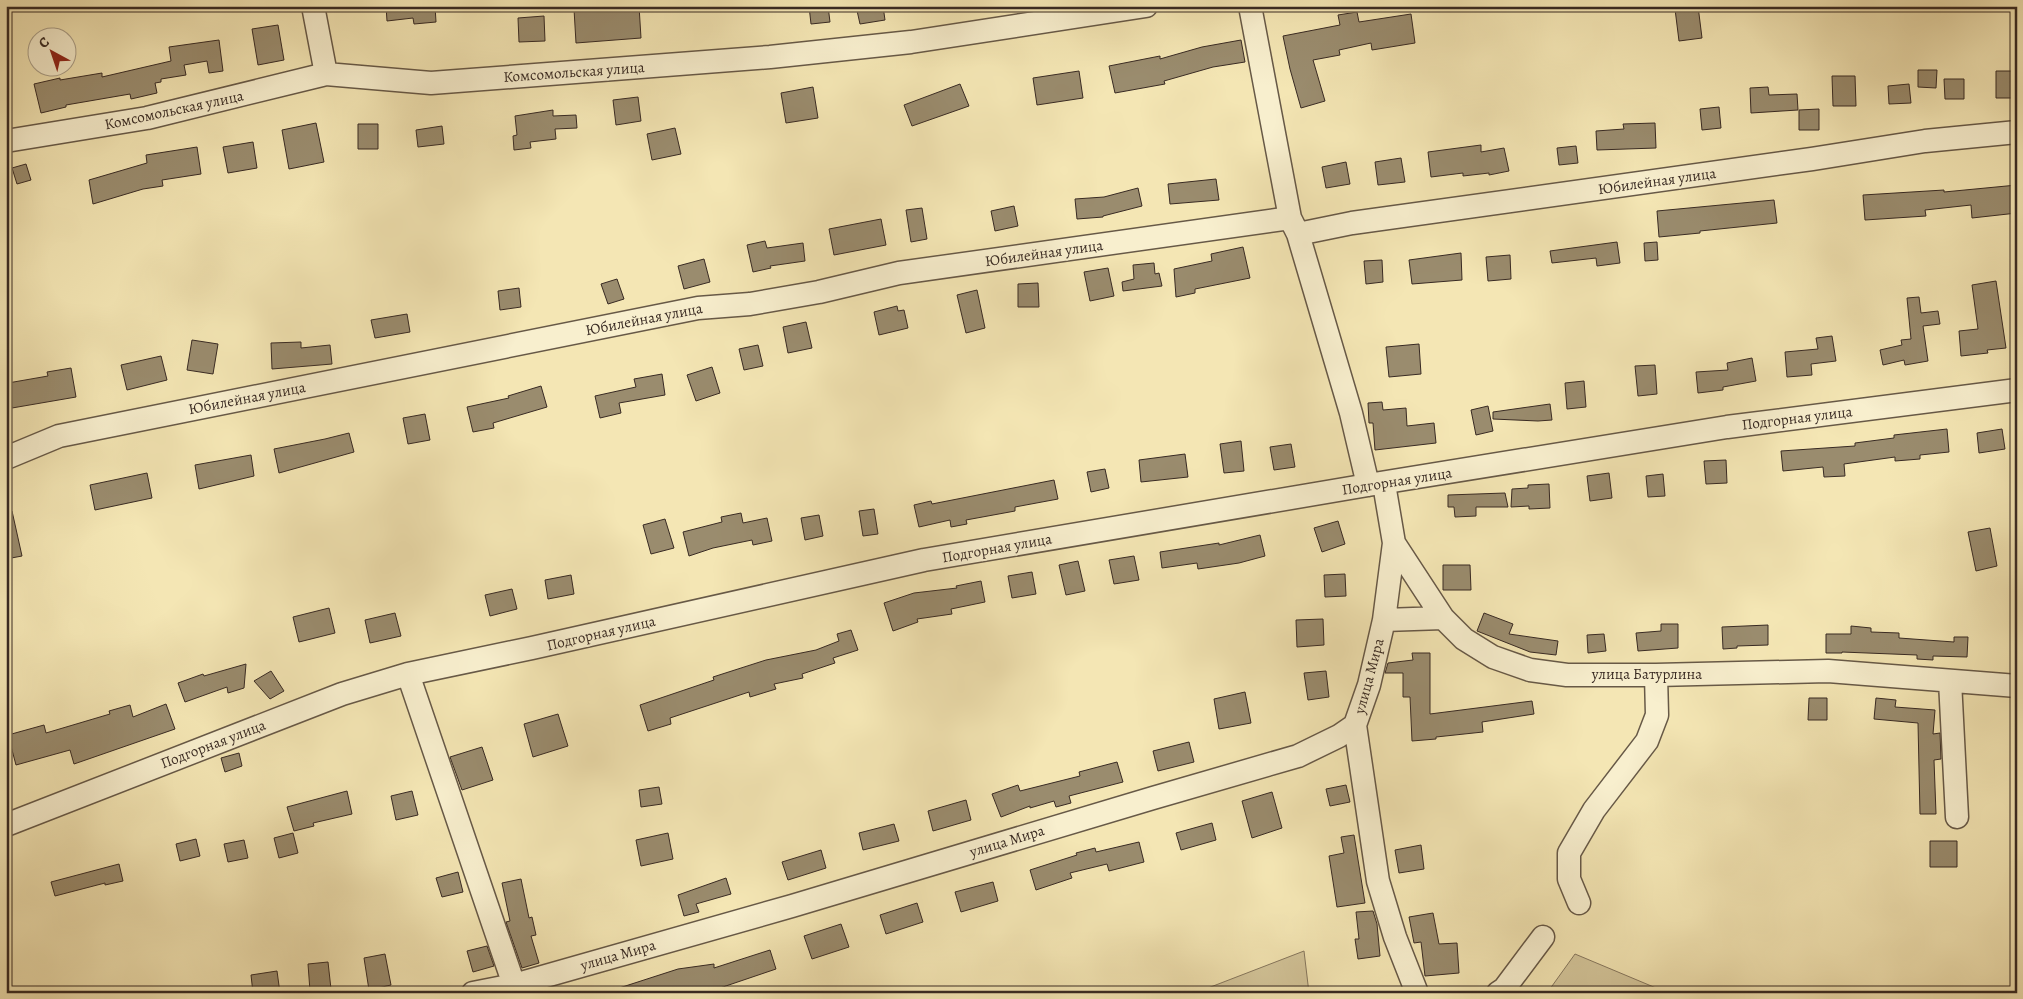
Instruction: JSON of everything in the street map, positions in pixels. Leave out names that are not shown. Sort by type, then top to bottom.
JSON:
[{"type":"street","points":[[313,6],[326,74]]},
{"type":"street","name":"Комсомольская улица","points":[[6,141],[147,118],[326,74],[431,83],[770,57],[911,42],[1146,6]]},
{"type":"street","name":"улица Батурлина","points":[[1250,6],[1294,226],[1351,413],[1394,543],[1443,618],[1464,639],[1493,657],[1530,670],[1567,675],[1656,676],[1828,671],[2017,686]]},
{"type":"street","name":"Юбилейная улица","points":[[6,458],[60,436],[698,308],[750,304],[819,292],[899,273],[1294,226],[1352,223],[1812,159],[1925,141],[2017,132]]},
{"type":"street","name":"Подгорная улица","points":[[6,825],[342,694],[408,674],[924,560],[1727,427],[2017,390]]},
{"type":"street","name":"улица Мира","points":[[473,993],[514,985],[792,906],[1298,756],[1339,736],[1355,725],[1369,685],[1384,620],[1394,543]]},
{"type":"street","points":[[1384,620],[1443,618]]},
{"type":"street","points":[[408,674],[514,985]]},
{"type":"street","points":[[1579,903],[1569,879],[1569,853],[1594,810],[1647,741],[1657,714],[1656,676]]},
{"type":"street","points":[[1950,681],[1957,817]]},
{"type":"street","points":[[1355,725],[1378,881],[1395,937],[1418,993]]},
{"type":"street","points":[[1498,993],[1504,989],[1543,937]]},
{"type":"shaded area","points":[[1304,951],[1309,993],[1195,993]]},
{"type":"shaded area","points":[[1575,954],[1668,993],[1547,993]]},
{"type":"building","points":[[386,6],[435,6],[436,22],[414,24],[413,18],[387,21]]},
{"type":"building","points":[[639,6],[641,38],[576,43],[574,9]]},
{"type":"building","points":[[809,6],[828,6],[830,22],[811,24]]},
{"type":"building","points":[[856,6],[883,6],[885,20],[860,24]]},
{"type":"building","points":[[1698,6],[1702,38],[1679,41],[1675,9]]},
{"type":"building","points":[[1357,12],[1359,22],[1411,14],[1415,43],[1372,50],[1371,43],[1339,50],[1340,55],[1313,60],[1325,101],[1301,108],[1283,36],[1340,25],[1338,15]]},
{"type":"building","points":[[544,16],[545,41],[519,42],[518,18]]},
{"type":"building","points":[[278,25],[284,60],[258,65],[252,29]]},
{"type":"building","points":[[219,40],[223,71],[209,73],[207,61],[184,65],[186,75],[161,79],[161,82],[155,83],[157,93],[131,99],[130,94],[66,105],[66,107],[41,113],[34,84],[60,78],[60,80],[78,78],[102,73],[102,77],[171,61],[169,47]]},
{"type":"building","points":[[1241,40],[1245,62],[1213,67],[1164,81],[1165,84],[1115,93],[1109,66],[1160,56],[1160,59],[1202,47]]},
{"type":"building","points":[[1918,70],[1937,70],[1936,88],[1918,87]]},
{"type":"building","points":[[1079,71],[1083,98],[1037,105],[1033,78]]},
{"type":"building","points":[[1996,71],[2017,71],[2017,98],[1996,98]]},
{"type":"building","points":[[1832,76],[1855,76],[1856,106],[1833,106]]},
{"type":"building","points":[[1944,79],[1964,79],[1964,99],[1945,99]]},
{"type":"building","points":[[960,84],[969,106],[912,126],[904,105]]},
{"type":"building","points":[[1909,84],[1911,103],[1889,104],[1888,86]]},
{"type":"building","points":[[813,87],[818,118],[786,123],[781,93]]},
{"type":"building","points":[[1768,87],[1769,95],[1797,94],[1798,110],[1751,113],[1750,88]]},
{"type":"building","points":[[638,97],[641,121],[616,125],[613,100]]},
{"type":"building","points":[[1719,107],[1721,128],[1702,130],[1700,109]]},
{"type":"building","points":[[1819,109],[1819,130],[1799,130],[1799,110]]},
{"type":"building","points":[[553,110],[553,116],[576,115],[577,128],[555,129],[556,139],[530,142],[531,148],[514,150],[513,136],[517,135],[515,116]]},
{"type":"building","points":[[316,123],[324,162],[289,169],[282,130]]},
{"type":"building","points":[[1655,123],[1656,148],[1597,150],[1596,131],[1624,129],[1623,124]]},
{"type":"building","points":[[358,124],[378,124],[378,149],[358,149]]},
{"type":"building","points":[[442,126],[444,144],[418,147],[416,130]]},
{"type":"building","points":[[675,128],[681,154],[652,160],[647,134]]},
{"type":"building","points":[[253,142],[257,168],[228,173],[223,147]]},
{"type":"building","points":[[1481,145],[1481,152],[1504,148],[1509,171],[1489,175],[1489,173],[1463,176],[1463,173],[1431,177],[1428,152]]},
{"type":"building","points":[[1576,146],[1578,163],[1559,165],[1557,148]]},
{"type":"building","points":[[197,147],[201,174],[162,180],[163,186],[143,189],[93,204],[89,180],[147,163],[146,155]]},
{"type":"building","points":[[1401,158],[1405,182],[1378,185],[1375,162]]},
{"type":"building","points":[[1346,162],[1350,184],[1326,188],[1322,167]]},
{"type":"building","points":[[26,164],[31,180],[17,184],[12,168]]},
{"type":"building","points":[[1216,179],[1219,200],[1170,204],[1168,184]]},
{"type":"building","points":[[2017,185],[2017,213],[1972,218],[1971,205],[1925,210],[1926,216],[1865,220],[1863,195],[1944,190],[1944,192]]},
{"type":"building","points":[[1138,188],[1142,206],[1103,217],[1077,219],[1075,199],[1104,197]]},
{"type":"building","points":[[1774,200],[1777,223],[1659,237],[1657,211]]},
{"type":"building","points":[[1014,206],[1018,226],[995,231],[991,211]]},
{"type":"building","points":[[922,208],[927,239],[911,242],[906,210]]},
{"type":"building","points":[[881,219],[886,245],[834,255],[829,229]]},
{"type":"building","points":[[765,241],[767,248],[803,243],[805,261],[770,266],[771,268],[753,272],[747,245]]},
{"type":"building","points":[[1617,242],[1620,263],[1597,266],[1596,258],[1552,263],[1550,251]]},
{"type":"building","points":[[1657,242],[1658,260],[1645,261],[1644,243]]},
{"type":"building","points":[[1243,247],[1250,278],[1195,289],[1195,293],[1176,297],[1174,269],[1212,261],[1211,254]]},
{"type":"building","points":[[1461,253],[1462,280],[1412,284],[1409,260]]},
{"type":"building","points":[[1510,255],[1511,279],[1488,281],[1486,257]]},
{"type":"building","points":[[704,259],[710,282],[684,289],[678,266]]},
{"type":"building","points":[[1382,260],[1383,282],[1366,284],[1364,261]]},
{"type":"building","points":[[1154,263],[1155,274],[1159,273],[1162,286],[1123,291],[1122,282],[1134,279],[1133,265]]},
{"type":"building","points":[[1108,268],[1114,296],[1090,301],[1084,272]]},
{"type":"building","points":[[617,279],[624,299],[608,304],[601,284]]},
{"type":"building","points":[[1996,281],[2006,348],[1987,350],[1988,353],[1961,356],[1959,331],[1978,329],[1972,285]]},
{"type":"building","points":[[1038,283],[1039,307],[1018,307],[1018,284]]},
{"type":"building","points":[[519,288],[521,307],[500,310],[498,291]]},
{"type":"building","points":[[977,290],[985,328],[966,333],[957,295]]},
{"type":"building","points":[[1919,297],[1921,313],[1938,311],[1940,324],[1923,326],[1928,361],[1905,365],[1904,360],[1883,365],[1880,350],[1902,345],[1901,340],[1911,339],[1907,298]]},
{"type":"building","points":[[897,306],[898,311],[904,310],[908,328],[879,335],[874,312]]},
{"type":"building","points":[[407,314],[410,332],[375,338],[371,320]]},
{"type":"building","points":[[806,322],[812,348],[788,353],[783,327]]},
{"type":"building","points":[[1832,336],[1836,361],[1811,364],[1812,375],[1787,377],[1785,352],[1818,349],[1816,338]]},
{"type":"building","points":[[192,340],[218,344],[213,374],[187,370]]},
{"type":"building","points":[[301,342],[301,348],[330,345],[332,364],[272,369],[271,343]]},
{"type":"building","points":[[1419,344],[1421,374],[1389,377],[1386,347]]},
{"type":"building","points":[[758,345],[763,366],[744,370],[739,349]]},
{"type":"building","points":[[161,356],[167,380],[127,390],[121,365]]},
{"type":"building","points":[[1752,358],[1756,381],[1723,387],[1723,390],[1698,393],[1696,372],[1728,370],[1727,363]]},
{"type":"building","points":[[1655,365],[1657,394],[1638,396],[1635,366]]},
{"type":"building","points":[[712,367],[720,393],[696,401],[687,375]]},
{"type":"building","points":[[71,368],[76,397],[12,408],[8,383],[48,376],[47,372]]},
{"type":"building","points":[[662,374],[665,395],[619,403],[621,413],[600,418],[595,396],[636,387],[634,379]]},
{"type":"building","points":[[1584,381],[1586,407],[1567,409],[1565,383]]},
{"type":"building","points":[[541,386],[547,407],[493,423],[494,428],[473,432],[467,407],[509,398],[508,396]]},
{"type":"building","points":[[1382,402],[1383,410],[1406,408],[1407,426],[1434,423],[1436,443],[1375,450],[1373,423],[1369,423],[1368,403]]},
{"type":"building","points":[[1550,404],[1552,420],[1493,419],[1493,412]]},
{"type":"building","points":[[1488,406],[1493,431],[1476,435],[1471,410]]},
{"type":"building","points":[[425,414],[430,440],[408,444],[403,418]]},
{"type":"building","points":[[1947,429],[1949,452],[1920,455],[1920,459],[1895,461],[1895,457],[1844,464],[1845,476],[1824,477],[1823,467],[1783,471],[1781,451],[1855,446],[1855,443],[1894,438],[1894,435]]},
{"type":"building","points":[[2002,429],[2005,449],[1979,453],[1977,433]]},
{"type":"building","points":[[349,433],[354,452],[279,473],[274,449]]},
{"type":"building","points":[[1241,441],[1244,471],[1224,473],[1220,444]]},
{"type":"building","points":[[1291,444],[1295,467],[1274,470],[1270,447]]},
{"type":"building","points":[[1185,454],[1188,477],[1141,482],[1139,460]]},
{"type":"building","points":[[251,455],[254,476],[199,489],[195,465]]},
{"type":"building","points":[[1726,460],[1727,483],[1706,484],[1704,461]]},
{"type":"building","points":[[1105,469],[1109,488],[1091,492],[1087,472]]},
{"type":"building","points":[[147,473],[152,498],[95,510],[90,485]]},
{"type":"building","points":[[1609,473],[1612,498],[1590,501],[1587,476]]},
{"type":"building","points":[[1663,474],[1665,496],[1648,497],[1646,476]]},
{"type":"building","points":[[1054,480],[1058,499],[1015,507],[1015,511],[966,520],[967,524],[951,527],[950,520],[919,527],[914,505],[931,501],[932,504]]},
{"type":"building","points":[[1549,484],[1550,508],[1529,509],[1529,506],[1511,507],[1512,489],[1528,488],[1528,485]]},
{"type":"building","points":[[1505,493],[1508,507],[1476,507],[1476,516],[1455,517],[1454,507],[1448,507],[1448,495]]},
{"type":"building","points":[[874,509],[878,534],[863,536],[859,511]]},
{"type":"building","points":[[12,511],[22,556],[6,559],[6,512]]},
{"type":"building","points":[[741,513],[743,523],[767,518],[772,541],[753,545],[752,540],[713,548],[689,556],[683,532],[722,522],[721,517]]},
{"type":"building","points":[[819,515],[823,536],[805,540],[801,518]]},
{"type":"building","points":[[665,519],[674,548],[651,554],[643,525]]},
{"type":"building","points":[[1338,521],[1345,544],[1322,552],[1314,528]]},
{"type":"building","points":[[1990,528],[1997,566],[1976,571],[1968,532]]},
{"type":"building","points":[[1260,535],[1265,556],[1239,563],[1198,569],[1197,563],[1162,568],[1160,552],[1219,543],[1219,545]]},
{"type":"building","points":[[1134,556],[1139,580],[1114,584],[1109,560]]},
{"type":"building","points":[[1078,561],[1085,591],[1066,595],[1059,565]]},
{"type":"building","points":[[1443,565],[1470,565],[1471,590],[1443,590]]},
{"type":"building","points":[[1032,572],[1036,594],[1012,598],[1008,576]]},
{"type":"building","points":[[1345,574],[1346,596],[1325,597],[1324,575]]},
{"type":"building","points":[[571,575],[574,594],[548,599],[545,580]]},
{"type":"building","points":[[981,581],[985,602],[951,609],[952,614],[917,619],[918,622],[893,631],[884,603],[914,593],[957,588],[956,586]]},
{"type":"building","points":[[512,589],[517,609],[490,616],[485,595]]},
{"type":"building","points":[[329,608],[335,633],[299,642],[293,617]]},
{"type":"building","points":[[395,613],[401,636],[370,643],[365,620]]},
{"type":"building","points":[[1484,613],[1513,624],[1509,634],[1558,641],[1556,655],[1530,652],[1477,631]]},
{"type":"building","points":[[1323,619],[1324,645],[1297,647],[1296,620]]},
{"type":"building","points":[[1661,624],[1678,624],[1678,648],[1638,651],[1636,633],[1661,631]]},
{"type":"building","points":[[1768,625],[1768,645],[1737,646],[1737,648],[1723,649],[1722,627]]},
{"type":"building","points":[[1851,626],[1871,628],[1871,632],[1899,633],[1899,638],[1954,642],[1954,637],[1968,637],[1967,657],[1933,656],[1933,660],[1917,659],[1917,655],[1826,653],[1826,634],[1851,634]]},
{"type":"building","points":[[851,630],[858,650],[833,658],[835,663],[802,674],[803,678],[774,684],[776,689],[750,697],[749,692],[670,718],[671,724],[648,731],[640,705],[714,680],[713,677],[766,660],[816,650],[839,641],[837,634]]},
{"type":"building","points":[[1604,634],[1606,651],[1588,653],[1587,635]]},
{"type":"building","points":[[1412,653],[1430,653],[1430,714],[1532,701],[1534,714],[1482,722],[1483,732],[1412,741],[1410,697],[1403,697],[1403,673],[1385,673],[1388,663],[1413,660]]},
{"type":"building","points":[[246,664],[244,688],[228,693],[227,687],[185,702],[178,683],[203,674],[204,676]]},
{"type":"building","points":[[271,671],[284,691],[270,699],[254,681]]},
{"type":"building","points":[[1326,671],[1329,697],[1308,700],[1304,673]]},
{"type":"building","points":[[1245,692],[1251,723],[1219,729],[1214,699]]},
{"type":"building","points":[[1809,698],[1827,698],[1827,720],[1808,720]]},
{"type":"building","points":[[1876,698],[1896,700],[1895,707],[1935,710],[1933,734],[1940,733],[1941,759],[1934,760],[1936,814],[1920,814],[1918,723],[1874,719]]},
{"type":"building","points":[[166,704],[175,729],[74,764],[70,750],[16,765],[8,735],[44,725],[46,733],[110,714],[109,711],[130,705],[133,717]]},
{"type":"building","points":[[558,714],[568,746],[533,757],[524,724]]},
{"type":"building","points":[[1189,742],[1194,762],[1158,771],[1153,751]]},
{"type":"building","points":[[482,747],[493,780],[462,790],[450,757]]},
{"type":"building","points":[[239,753],[242,766],[225,772],[221,758]]},
{"type":"building","points":[[1117,762],[1123,782],[1069,796],[1071,803],[1056,807],[1054,801],[1030,808],[1030,806],[1001,817],[992,794],[1018,785],[1020,791],[1080,776],[1079,772]]},
{"type":"building","points":[[1346,785],[1350,802],[1330,806],[1326,789]]},
{"type":"building","points":[[659,787],[662,804],[641,807],[639,790]]},
{"type":"building","points":[[347,791],[352,814],[313,823],[314,826],[294,831],[287,807]]},
{"type":"building","points":[[412,791],[418,815],[396,820],[391,796]]},
{"type":"building","points":[[1272,792],[1282,828],[1252,838],[1242,801]]},
{"type":"building","points":[[966,800],[971,820],[933,831],[928,811]]},
{"type":"building","points":[[1212,823],[1216,840],[1181,850],[1176,833]]},
{"type":"building","points":[[894,824],[899,841],[863,850],[859,833]]},
{"type":"building","points":[[293,833],[298,853],[279,858],[274,838]]},
{"type":"building","points":[[668,833],[673,859],[641,866],[636,840]]},
{"type":"building","points":[[1354,835],[1365,903],[1337,907],[1329,856],[1344,853],[1341,837]]},
{"type":"building","points":[[196,839],[200,856],[180,861],[176,844]]},
{"type":"building","points":[[244,840],[248,858],[228,862],[224,844]]},
{"type":"building","points":[[1930,841],[1957,841],[1957,867],[1930,867]]},
{"type":"building","points":[[1139,842],[1144,862],[1109,871],[1107,864],[1070,873],[1072,878],[1036,890],[1030,870],[1095,848],[1096,852]]},
{"type":"building","points":[[1421,845],[1424,869],[1399,873],[1395,850]]},
{"type":"building","points":[[821,850],[826,868],[788,880],[782,862]]},
{"type":"building","points":[[119,864],[123,881],[105,885],[105,883],[55,896],[51,882]]},
{"type":"building","points":[[458,872],[463,892],[442,897],[436,878]]},
{"type":"building","points":[[726,878],[731,894],[696,904],[699,912],[684,916],[678,895]]},
{"type":"building","points":[[521,879],[529,918],[532,917],[536,935],[531,936],[539,963],[522,968],[506,922],[510,921],[502,883]]},
{"type":"building","points":[[993,882],[998,901],[961,912],[955,892]]},
{"type":"building","points":[[917,903],[923,922],[886,934],[880,915]]},
{"type":"building","points":[[1373,911],[1377,924],[1380,956],[1358,959],[1355,939],[1359,939],[1356,912]]},
{"type":"building","points":[[1433,913],[1439,944],[1457,943],[1459,973],[1425,976],[1421,942],[1414,943],[1409,917]]},
{"type":"building","points":[[841,924],[849,947],[812,959],[804,936]]},
{"type":"building","points":[[487,946],[494,966],[473,972],[467,951]]},
{"type":"building","points":[[770,950],[776,969],[717,989],[717,992],[613,993],[613,990],[678,969],[714,964],[714,968]]},
{"type":"building","points":[[385,954],[391,985],[369,990],[364,958]]},
{"type":"building","points":[[328,962],[331,989],[310,991],[308,964]]},
{"type":"building","points":[[277,971],[280,993],[253,993],[251,975]]}]
